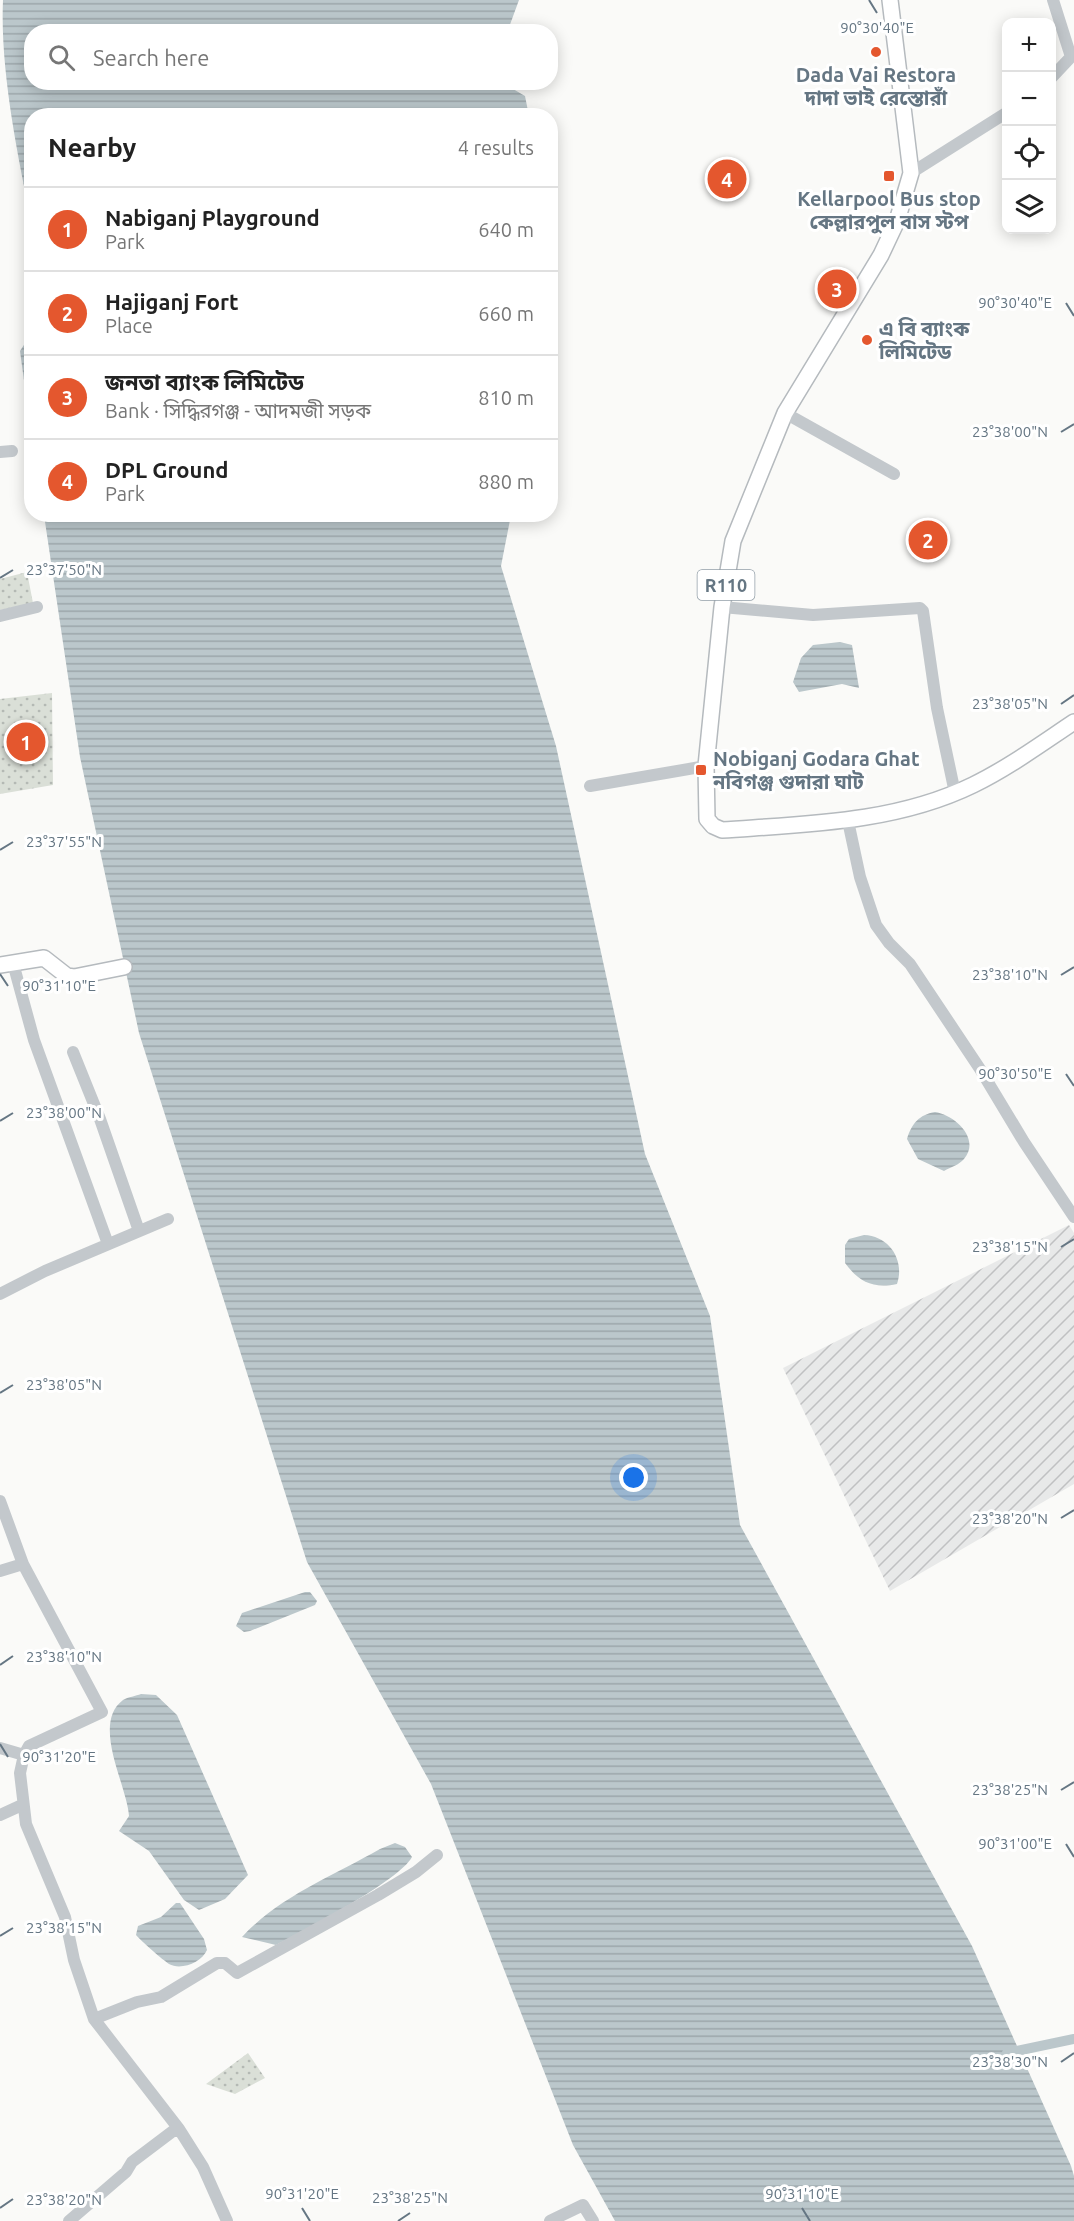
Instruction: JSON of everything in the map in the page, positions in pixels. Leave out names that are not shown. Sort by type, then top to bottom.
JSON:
[{"type":"main road","name":"R110","points":[[890,0],[911,173],[897,221],[880,255],[785,413],[733,541],[722,607],[706,766],[707,819],[712,826],[722,830],[848,821],[955,793],[991,775],[1074,722]]},
{"type":"main road","points":[[6,964],[44,958],[67,976],[75,977],[124,967]]},
{"type":"street","points":[[1053,0],[1071,57],[1056,73]]},
{"type":"street","points":[[911,173],[1002,116]]},
{"type":"street","points":[[785,413],[894,474]]},
{"type":"street","points":[[0,616],[37,607]]},
{"type":"street","points":[[722,607],[813,615],[920,608],[923,611],[937,708],[955,793]]},
{"type":"street","points":[[590,786],[706,766]]},
{"type":"street","points":[[848,821],[860,878],[876,925],[889,943],[910,964],[1074,1217]]},
{"type":"street","points":[[6,964],[108,1244]]},
{"type":"street","points":[[73,1052],[100,1119],[139,1231]]},
{"type":"street","points":[[0,1294],[168,1219]]},
{"type":"street","points":[[0,1501],[23,1564],[102,1712],[29,1746],[24,1755],[20,1773],[22,1805],[32,1842],[65,1917],[74,1960],[94,2019],[177,2128],[202,2168],[227,2221]]},
{"type":"street","points":[[0,1571],[23,1564]]},
{"type":"street","points":[[0,1748],[24,1755]]},
{"type":"street","points":[[0,1815],[22,1805]]},
{"type":"street","points":[[94,2019],[137,2002],[161,1997],[217,1963],[225,1963],[237,1973],[378,1895],[416,1872],[437,1855]]},
{"type":"street","points":[[69,2221],[126,2172],[132,2162],[177,2128]]},
{"type":"street","points":[[550,2221],[583,2205],[593,2221]]},
{"type":"shaded area","points":[[3,0],[519,0],[510,24],[24,24],[24,90],[515,90],[525,96],[527,108],[24,108],[24,185],[7,82]]},
{"type":"shaded area","points":[[24,345],[24,380],[20,351]]},
{"type":"shaded area","points":[[45,522],[510,522],[501,566],[556,746],[645,1154],[710,1316],[740,1525],[972,1946],[1071,2166],[1074,2176],[1074,2221],[615,2221],[573,2145],[431,1784],[307,1562],[139,1033],[80,757]]},
{"type":"shaded area","points":[[27,572],[33,603],[0,610],[0,579]]},
{"type":"shaded area","points":[[840,642],[852,645],[859,688],[842,684],[799,692],[793,682],[801,658],[813,645]]},
{"type":"shaded area","points":[[52,693],[53,785],[0,794],[0,699]]},
{"type":"shaded area","points":[[935,1112],[957,1123],[968,1136],[968,1151],[964,1159],[944,1171],[918,1159],[907,1139],[911,1128],[917,1121]]},
{"type":"shaded area","points":[[1069,1225],[1074,1233],[1074,1484],[890,1591],[783,1368]]},
{"type":"shaded area","points":[[864,1235],[881,1240],[893,1251],[899,1267],[897,1284],[874,1285],[861,1279],[845,1263],[845,1245],[849,1239]]},
{"type":"shaded area","points":[[310,1592],[317,1601],[315,1605],[250,1631],[244,1632],[236,1626],[242,1613]]},
{"type":"shaded area","points":[[141,1694],[156,1695],[177,1715],[248,1875],[225,1899],[199,1910],[184,1900],[149,1851],[119,1831],[129,1816],[113,1755],[110,1724],[114,1711],[123,1700]]},
{"type":"shaded area","points":[[395,1843],[405,1847],[412,1857],[390,1878],[350,1904],[276,1945],[242,1937],[290,1898]]},
{"type":"shaded area","points":[[176,1903],[180,1903],[204,1939],[207,1950],[196,1962],[185,1966],[169,1964],[136,1935],[138,1926],[161,1917]]},
{"type":"shaded area","points":[[248,2053],[265,2078],[235,2094],[206,2084]]},
{"type":"waterway","points":[[1007,2053],[1074,2039]]},
{"type":"place","name":"Dada Vai Restora দাদা ভাই রেস্তোরাঁ","points":[[876,52]]},
{"type":"place","name":"Kellarpool Bus stop কেল্লারপুল বাস স্টপ","points":[[889,176]]},
{"type":"place","name":"DPL Ground","points":[[727,179]]},
{"type":"place","name":"জনতা ব্যাংক লিমিটেড","points":[[837,289]]},
{"type":"place","name":"এ বি ব্যাংক লিমিটেড","points":[[867,340]]},
{"type":"place","name":"Hajiganj Fort","points":[[928,540]]},
{"type":"place","name":"Nabiganj Playground","points":[[26,742]]},
{"type":"place","name":"Nobiganj Godara Ghat নবিগঞ্জ গুদারা ঘাট","points":[[701,770]]}]
